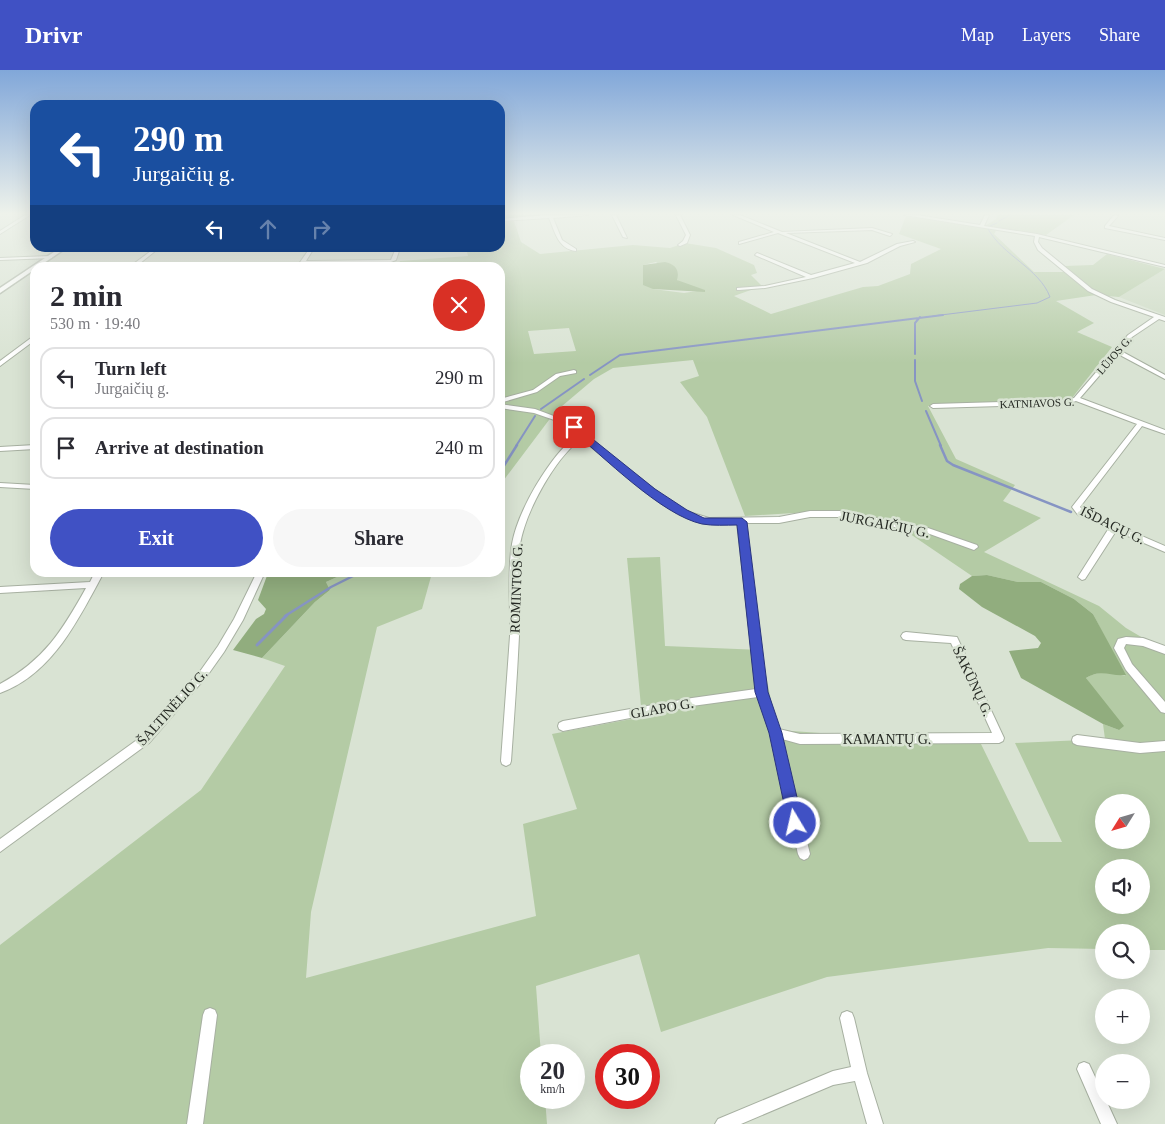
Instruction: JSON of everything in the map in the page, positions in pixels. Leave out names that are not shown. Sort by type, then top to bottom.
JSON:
[{"type":"main road","points":[[0,291],[30,271]]},
{"type":"street","points":[[781,264],[811,277]]},
{"type":"street","points":[[739,289],[765,287],[811,277],[855,264]]},
{"type":"street","points":[[1059,264],[1090,290],[1113,301],[1165,319]]},
{"type":"street","name":"LŪJOS G.","points":[[1076,400],[1134,332],[1158,317]]},
{"type":"street","points":[[0,364],[30,342]]},
{"type":"street","points":[[1117,351],[1165,377]]},
{"type":"street","points":[[505,399],[535,390],[558,376],[574,372]]},
{"type":"street","name":"KATNIAVOS G.","points":[[933,406],[1067,402],[1076,400],[1165,432]]},
{"type":"street","name":"JURGAIČIŲ G.","points":[[505,407],[546,414],[565,422],[651,491],[683,513],[703,521],[742,522],[779,520],[810,514],[841,514],[928,531],[974,547]]},
{"type":"street","name":"IŠDAGŲ G.","points":[[1141,423],[1076,507],[1081,513],[1165,549]]},
{"type":"street","name":"ROMINTOS G.","points":[[506,761],[514,651],[516,545],[526,513],[548,474],[564,453],[582,435]]},
{"type":"street","points":[[0,449],[30,447]]},
{"type":"street","points":[[0,485],[30,487]]},
{"type":"street","points":[[742,522],[762,692],[775,733],[804,854]]},
{"type":"street","points":[[1082,577],[1114,527]]},
{"type":"street","points":[[0,690],[27,676],[47,657],[67,630],[97,577]]},
{"type":"street","name":"ŠALTINĖLIO G.","points":[[0,846],[144,740],[204,674],[238,620],[259,577]]},
{"type":"street","points":[[0,590],[93,585]]},
{"type":"street","name":"ŠAKŪNŲ G.","points":[[906,636],[954,640],[999,738]]},
{"type":"street","points":[[1165,650],[1134,640],[1121,642],[1119,648],[1123,657],[1165,709]]},
{"type":"street","name":"GLAPO G.","points":[[563,726],[685,703],[762,692]]},
{"type":"street","name":"KAMANTŲ G.","points":[[775,733],[800,739],[999,738]]},
{"type":"street","points":[[1077,740],[1140,748],[1165,746]]},
{"type":"street","points":[[194,1124],[210,1015]]},
{"type":"street","points":[[847,1018],[875,1124]]},
{"type":"street","points":[[1084,1069],[1109,1124]]},
{"type":"street","points":[[724,1124],[833,1078],[860,1073]]},
{"type":"shaded area","points":[[1165,269],[1165,315],[1119,297]]},
{"type":"green space","points":[[505,264],[647,264],[643,265],[653,289],[684,293],[704,290],[681,283],[659,264],[752,264],[757,273],[751,275],[762,286],[734,296],[771,314],[863,287],[878,286],[910,274],[911,264],[1026,264],[1034,272],[1069,272],[1064,266],[1094,264],[1146,264],[1165,269],[1119,297],[1096,295],[1056,301],[1094,323],[1077,332],[1112,347],[1072,398],[928,406],[956,459],[1015,485],[1003,501],[1041,518],[984,552],[1099,606],[1126,628],[1143,638],[1165,647],[1165,950],[1150,950],[1150,924],[1095,924],[1095,949],[1048,948],[827,977],[661,1032],[639,954],[536,986],[540,1044],[520,1044],[520,1109],[546,1109],[547,1124],[0,1124],[0,945],[201,790],[285,666],[262,658],[315,602],[330,590],[326,582],[337,577],[431,577],[422,609],[377,627],[311,912],[306,978],[536,916],[523,824],[577,809],[552,734],[642,717],[627,558],[660,557],[665,646],[761,650],[777,730],[981,744],[1029,842],[1062,842],[1015,743],[1105,739],[1103,724],[1119,730],[1086,678],[1100,673],[1125,676],[1093,614],[1074,599],[1041,582],[1018,582],[987,575],[972,576],[894,523],[845,512],[826,511],[745,516],[707,417],[680,382],[699,376],[693,360],[613,368],[594,379],[555,412],[505,478]],"holes":[[[569,328],[576,351],[534,354],[528,331]]]},
{"type":"green space","points":[[672,264],[678,273],[677,280],[705,290],[705,292],[653,289],[643,285],[643,265]]},
{"type":"green space","points":[[987,575],[1018,582],[1041,582],[1074,599],[1093,614],[1126,675],[1102,673],[1086,678],[1124,726],[1119,730],[1103,724],[1021,678],[1009,651],[1038,648],[1041,643],[1035,636],[982,607],[959,589],[960,584],[972,576]]},
{"type":"green space","points":[[267,577],[337,577],[326,582],[330,590],[315,602],[262,658],[233,650],[256,619],[264,614],[266,609],[258,600]]},
{"type":"waterway","points":[[933,316],[1037,303],[1050,297],[1038,278],[1023,264]]},
{"type":"waterway","points":[[919,318],[943,315]]},
{"type":"waterway","points":[[590,375],[620,355],[919,318]]},
{"type":"waterway","points":[[915,354],[915,323],[919,318]]},
{"type":"waterway","points":[[915,360],[915,381],[922,401]]},
{"type":"waterway","points":[[541,409],[584,379]]},
{"type":"waterway","points":[[926,411],[941,446]]},
{"type":"waterway","points":[[516,446],[535,416]]},
{"type":"waterway","points":[[505,464],[517,445]]},
{"type":"waterway","points":[[940,445],[947,461],[953,465],[1071,512]]},
{"type":"waterway","points":[[285,616],[331,587],[351,577]]},
{"type":"waterway","points":[[257,645],[287,615]]},
{"type":"route","points":[[574,427],[651,491],[683,513],[709,522],[742,522],[750,612],[762,692],[775,733],[791,798],[795,823]]}]
